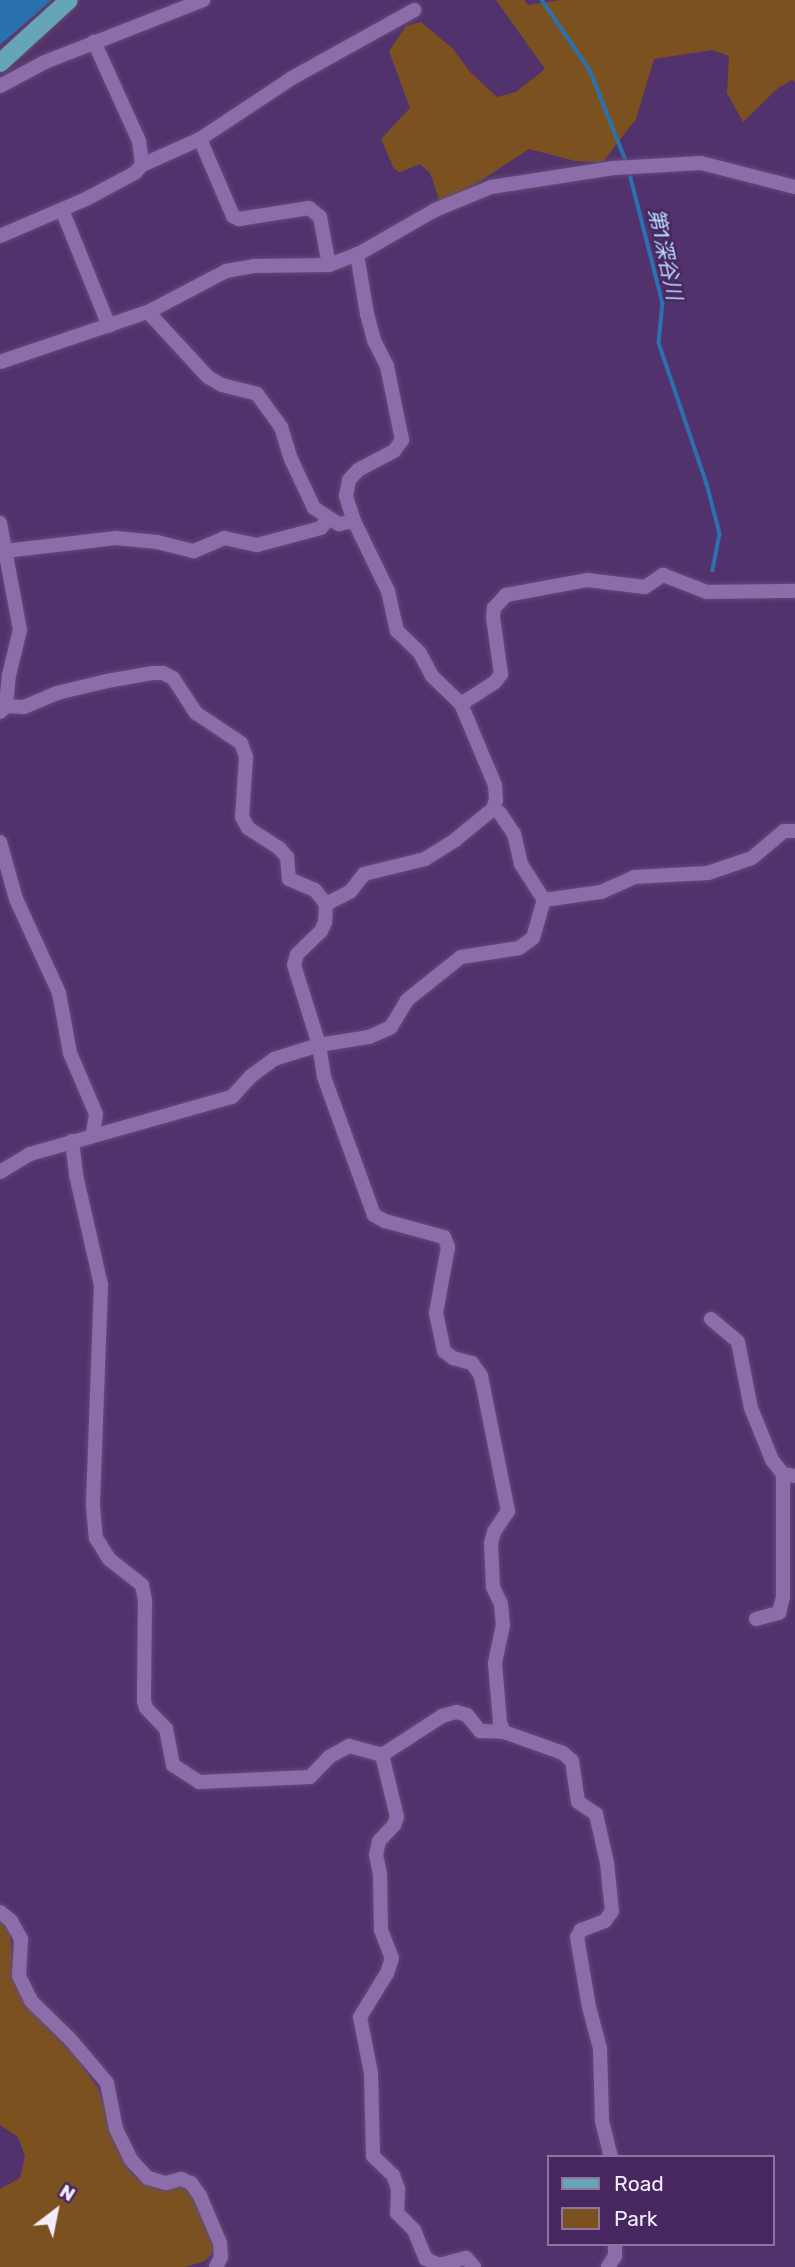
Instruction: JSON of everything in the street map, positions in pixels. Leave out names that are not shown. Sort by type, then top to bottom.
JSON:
[{"type":"main road","points":[[0,63],[69,0]]},
{"type":"street","points":[[0,86],[45,62],[203,0]]},
{"type":"street","points":[[0,236],[62,210],[135,173],[142,165],[200,139],[239,116],[292,78],[414,10]]},
{"type":"street","points":[[93,43],[139,141],[142,165]]},
{"type":"street","points":[[200,139],[233,216],[239,219],[309,208],[320,217],[329,265]]},
{"type":"street","points":[[0,362],[148,312],[226,271],[254,266],[329,265],[357,254],[435,210],[491,187],[614,168],[701,163],[795,187]]},
{"type":"street","points":[[62,210],[109,326]]},
{"type":"street","points":[[326,904],[350,892],[364,874],[425,859],[455,840],[493,809],[496,800],[495,785],[461,705],[432,676],[420,653],[397,631],[388,591],[354,521],[346,496],[349,480],[358,470],[394,451],[402,440],[387,366],[374,340],[367,314],[357,254]]},
{"type":"street","points":[[148,312],[208,377],[222,385],[257,394],[281,427],[291,459],[314,508],[339,524],[354,521]]},
{"type":"street","points":[[5,551],[116,538],[157,542],[194,551],[224,538],[257,545],[321,528],[328,519]]},
{"type":"street","points":[[0,523],[20,630],[3,709],[24,707],[57,693],[107,681],[153,673],[163,673],[173,678],[197,713],[241,743],[246,757],[242,817],[248,828],[281,849],[287,857],[289,879],[315,890],[326,904],[325,922],[321,931],[298,954],[293,965],[319,1045],[324,1077],[374,1214],[385,1221],[444,1237],[448,1247],[436,1313],[444,1352],[453,1358],[472,1363],[481,1376],[508,1511],[494,1532],[491,1543],[493,1587],[501,1604],[503,1625],[495,1663],[500,1723],[504,1732]]},
{"type":"street","points":[[461,705],[495,682],[501,674],[502,665],[493,617],[494,608],[506,595],[572,581],[645,587],[663,575],[707,592],[795,591]]},
{"type":"street","points":[[493,809],[500,813],[514,834],[521,864],[548,901]]},
{"type":"street","points":[[548,901],[601,892],[634,877],[708,873],[752,858],[785,831],[795,831]]},
{"type":"street","points":[[0,842],[16,899],[59,993],[70,1053],[96,1114],[93,1134]]},
{"type":"street","points":[[0,1172],[30,1154],[93,1134],[232,1097],[251,1076],[274,1059],[319,1045],[369,1037],[391,1027],[407,1000],[461,957],[519,948],[533,938],[548,901]]},
{"type":"street","points":[[72,1141],[76,1175],[102,1286],[93,1506],[96,1538],[109,1559],[142,1585],[145,1600],[144,1701],[146,1708],[166,1729],[173,1765],[199,1782],[310,1777],[329,1757],[349,1745],[382,1755],[442,1716],[456,1712],[467,1715],[480,1731],[490,1734],[504,1732],[564,1753],[572,1761],[578,1802],[596,1814],[607,1863],[611,1911],[605,1921],[581,1930],[577,1937],[600,2048],[603,2121],[611,2155]]},
{"type":"street","points":[[710,1318],[737,1342],[751,1408],[772,1460],[789,1475],[783,1597],[779,1613],[756,1619]]},
{"type":"street","points":[[382,1755],[397,1817],[394,1825],[379,1841],[376,1855],[380,1874],[381,1930],[392,1958],[387,1973],[360,2017],[371,2073],[373,2156],[393,2175],[398,2189],[397,2213],[414,2230],[426,2259],[439,2265],[466,2258],[474,2267]]},
{"type":"street","points":[[0,1912],[11,1921],[21,1939],[19,1976],[32,2001],[70,2039],[107,2083],[116,2129],[131,2160],[148,2178],[166,2183],[181,2179],[191,2183],[200,2196],[220,2243],[221,2257],[216,2267]]},
{"type":"street","points":[[608,2267],[615,2256],[615,2246]]},
{"type":"green space","points":[[496,0],[524,0],[528,5],[560,0],[795,0],[795,82],[792,80],[778,88],[743,122],[727,93],[729,56],[712,50],[654,59],[636,119],[602,163],[575,161],[529,149],[471,187],[440,202],[430,173],[420,164],[400,172],[394,169],[381,139],[410,108],[389,51],[406,26],[421,22],[453,49],[470,72],[497,97],[516,92],[545,69]]},
{"type":"green space","points":[[0,1918],[9,1925],[15,1983],[63,2038],[97,2087],[133,2175],[157,2189],[184,2187],[203,2210],[216,2249],[205,2261],[185,2267],[0,2267],[0,2189],[20,2178],[25,2156],[18,2137],[0,2125]]},
{"type":"water","points":[[0,0],[52,0],[0,45]]},
{"type":"waterway","name":"第1深谷川","points":[[542,0],[590,70],[627,163]]},
{"type":"waterway","name":"第1深谷川","points":[[629,170],[663,303],[659,343],[707,484],[720,534],[713,570]]}]
